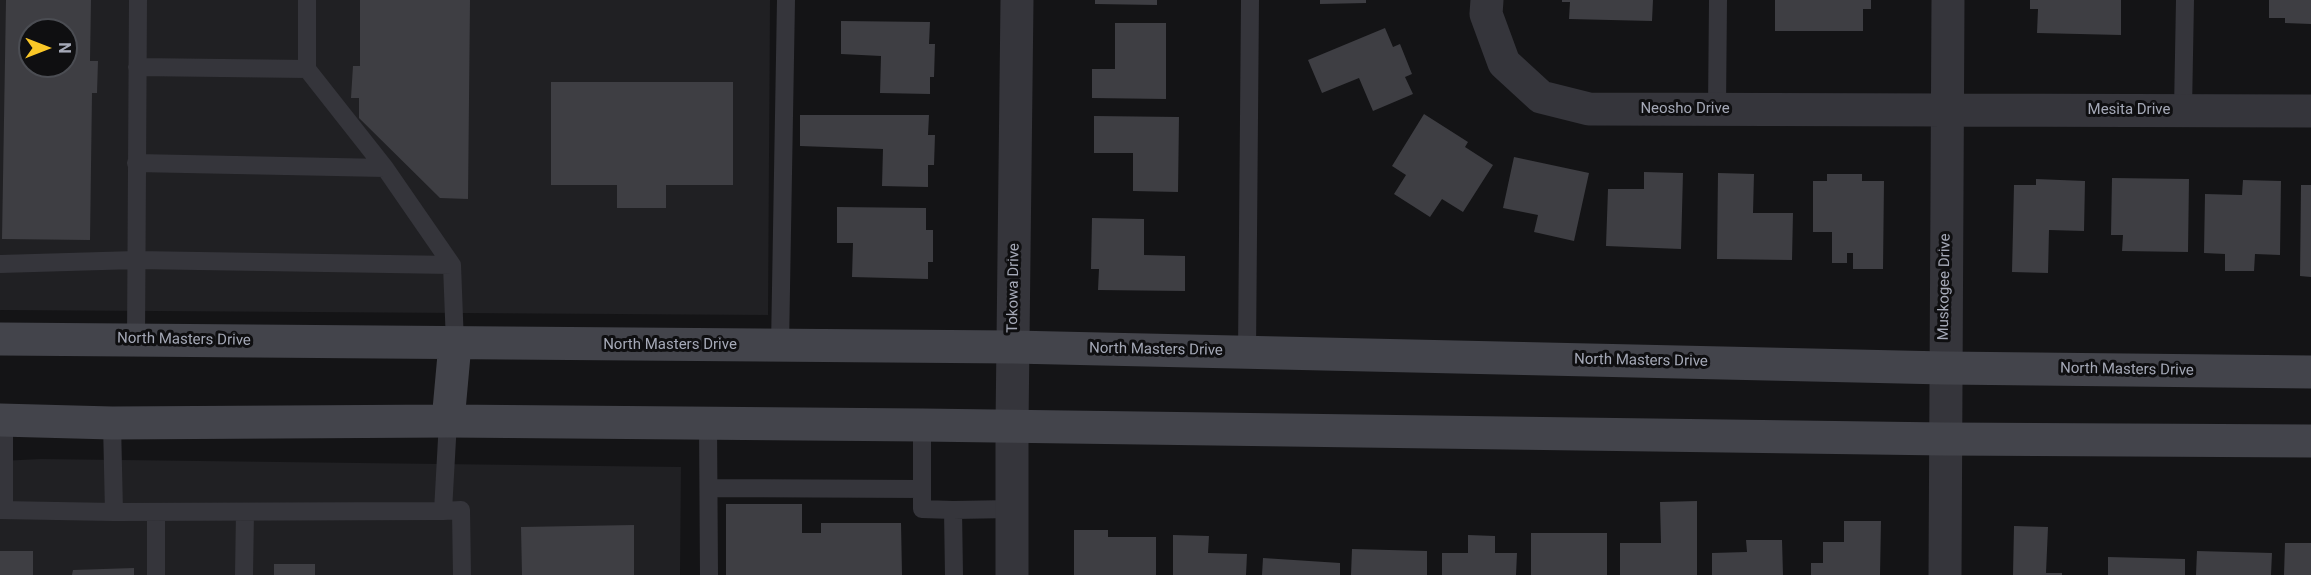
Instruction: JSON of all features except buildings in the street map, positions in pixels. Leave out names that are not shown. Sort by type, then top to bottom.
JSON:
[{"type":"main road","name":"North Masters Drive","points":[[0,339],[1013,347],[1945,368],[2311,372]]},
{"type":"main road","points":[[448,421],[455,344]]},
{"type":"main road","points":[[2,420],[112,423],[448,421],[922,425],[1945,439],[2311,441]]},
{"type":"street","name":"Tokowa Drive","points":[[1012,575],[1017,0]]},
{"type":"street","name":"Neosho Drive","points":[[1486,0],[1486,14],[1504,63],[1541,97],[1589,109],[1947,108]]},
{"type":"street","name":"Muskogee Drive","points":[[1945,575],[1948,0]]},
{"type":"street","name":"Mesita Drive","points":[[1947,108],[2311,111]]},
{"type":"lane","points":[[136,340],[138,0]]},
{"type":"lane","points":[[307,0],[307,69],[385,168],[452,265],[455,344]]},
{"type":"lane","points":[[780,346],[786,0]]},
{"type":"lane","points":[[1247,352],[1250,0]]},
{"type":"lane","points":[[1717,109],[1718,0]]},
{"type":"lane","points":[[2183,110],[2185,0]]},
{"type":"lane","points":[[137,67],[307,69]]},
{"type":"lane","points":[[136,164],[385,168]]},
{"type":"lane","points":[[0,264],[136,260],[452,265]]},
{"type":"lane","points":[[2,420],[2,510],[114,512],[461,510],[462,575]]},
{"type":"lane","points":[[443,511],[448,421]]},
{"type":"lane","points":[[112,423],[114,512]]},
{"type":"lane","points":[[708,424],[709,575]]},
{"type":"lane","points":[[922,425],[922,509],[1012,509]]},
{"type":"lane","points":[[709,488],[922,489]]},
{"type":"lane","points":[[953,510],[954,575]]},
{"type":"lane","points":[[156,512],[156,575]]},
{"type":"lane","points":[[244,575],[245,512]]},
{"type":"shaded area","points":[[0,0],[770,0],[768,315],[0,310]]},
{"type":"shaded area","points":[[41,459],[681,467],[680,575],[0,575],[0,461]]}]
